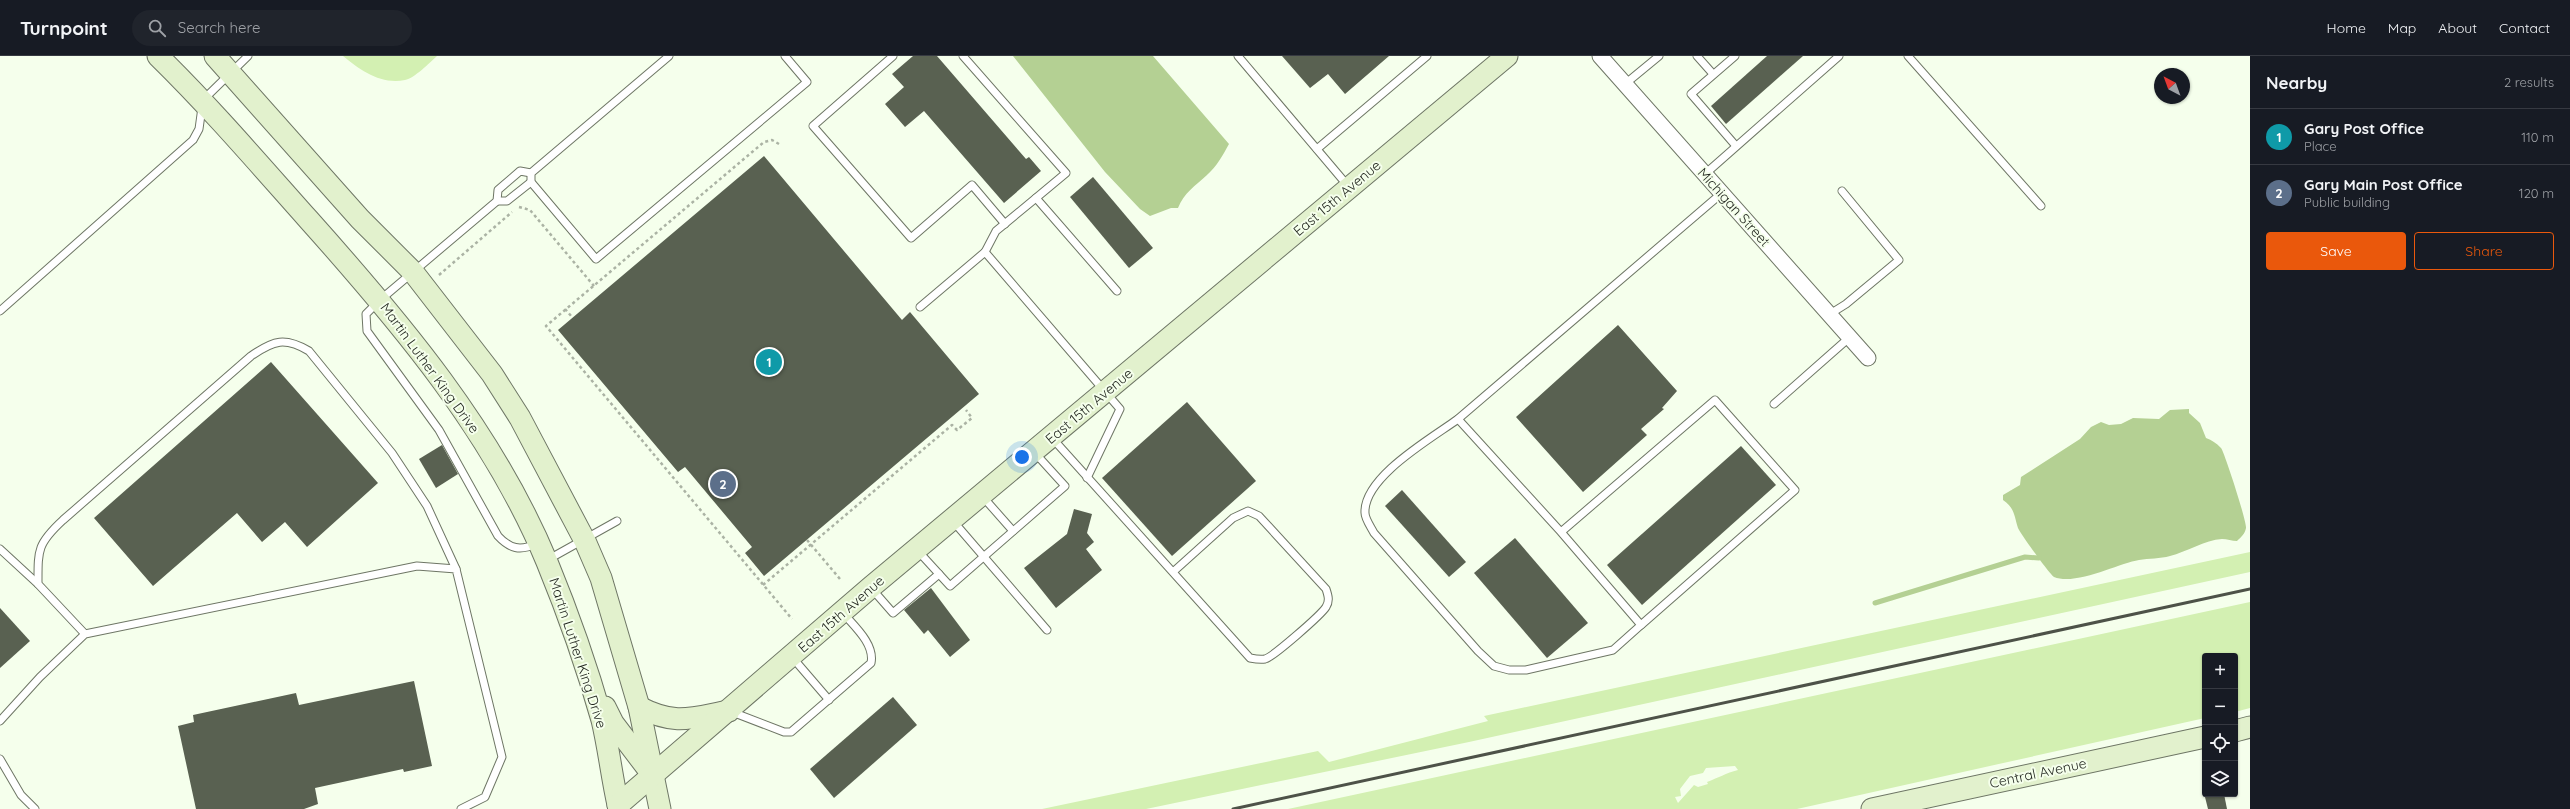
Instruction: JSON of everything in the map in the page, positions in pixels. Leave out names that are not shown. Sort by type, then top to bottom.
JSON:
[{"type":"main road","name":"Martin Luther King Drive","points":[[158,56],[203,100],[380,300],[449,389],[481,438],[520,504],[542,552],[586,672],[602,722],[618,808]]},
{"type":"main road","points":[[215,56],[360,219],[413,272],[492,374],[520,418],[585,541],[611,608],[639,707],[660,809]]},
{"type":"main road","name":"East 15th Avenue","points":[[618,808],[871,588],[1507,56]]},
{"type":"main road","points":[[586,672],[613,723],[654,776]]},
{"type":"main road","points":[[639,707],[655,716],[677,721],[730,711]]},
{"type":"main road","points":[[2238,730],[2250,728]]},
{"type":"main road","name":"Central Avenue","points":[[1872,809],[1915,804],[2202,738]]},
{"type":"street","name":"Michigan Street","points":[[1600,56],[1868,358]]},
{"type":"lane","points":[[0,311],[193,140],[198,129],[203,100],[248,56]]},
{"type":"lane","points":[[497,201],[498,190],[520,171],[531,172],[668,56]]},
{"type":"lane","points":[[531,172],[531,182],[596,259],[807,82],[785,56]]},
{"type":"lane","points":[[881,56],[886,62]]},
{"type":"lane","points":[[893,56],[813,126],[911,238],[972,185],[1005,224]]},
{"type":"lane","points":[[920,307],[985,252],[996,231],[1066,173],[963,56]]},
{"type":"lane","points":[[1238,56],[1350,188]]},
{"type":"lane","points":[[1318,149],[1427,56]]},
{"type":"lane","points":[[1625,84],[1659,56]]},
{"type":"lane","points":[[1697,56],[1714,74]]},
{"type":"lane","points":[[1735,56],[1691,94],[1736,146]]},
{"type":"lane","points":[[1705,174],[1839,56]]},
{"type":"lane","points":[[1908,56],[2041,206]]},
{"type":"lane","points":[[531,182],[507,201],[497,201],[380,300],[366,314],[367,331],[439,430],[498,536],[511,547],[542,552],[585,541],[617,520]]},
{"type":"lane","points":[[1830,314],[1846,304],[1899,260],[1842,190]]},
{"type":"lane","points":[[1562,532],[1715,400],[1795,490],[1614,650],[1526,670],[1509,670],[1494,666],[1478,651],[1374,533],[1365,514],[1369,493],[1383,475],[1458,419],[1722,193]]},
{"type":"lane","points":[[1036,198],[1117,291]]},
{"type":"lane","points":[[985,252],[1120,409],[1087,478]]},
{"type":"lane","points":[[1774,404],[1850,337]]},
{"type":"lane","points":[[38,584],[38,552],[50,532],[251,356],[266,345],[281,341],[295,343],[310,351],[392,453],[427,506],[456,569],[502,757],[485,798],[461,809]]},
{"type":"lane","points":[[1458,419],[1562,532],[1642,625]]},
{"type":"lane","points":[[1051,437],[1250,658],[1257,660],[1266,659],[1275,653],[1318,616],[1326,606],[1329,598],[1326,589],[1259,516],[1248,511],[1233,518],[1173,572]]},
{"type":"lane","points":[[917,550],[950,586],[1065,486],[1033,452]]},
{"type":"lane","points":[[982,495],[1013,531]]},
{"type":"lane","points":[[952,520],[1047,630]]},
{"type":"lane","points":[[0,549],[38,584],[85,634]]},
{"type":"lane","points":[[0,720],[85,634],[417,566],[456,569]]},
{"type":"lane","points":[[871,588],[894,613],[939,574]]},
{"type":"lane","points":[[730,711],[784,732],[790,732],[872,663],[872,657],[862,636],[843,612]]},
{"type":"lane","points":[[792,657],[829,700]]},
{"type":"lane","points":[[0,759],[21,794],[35,809]]},
{"type":"path","points":[[779,144],[772,140],[764,142],[546,326],[792,620]]},
{"type":"path","points":[[439,280],[441,272],[516,209],[523,206],[530,210],[594,286]]},
{"type":"path","points":[[565,309],[572,318]]},
{"type":"path","points":[[763,585],[952,424],[957,430],[972,418],[966,410]]},
{"type":"path","points":[[807,540],[840,579]]},
{"type":"shaded area","points":[[343,56],[437,56],[422,70],[409,79],[396,81],[371,75]]},
{"type":"shaded area","points":[[1013,56],[1153,56],[1229,144],[1214,168],[1194,186],[1180,203],[1178,208],[1171,208],[1150,216],[1140,209],[1105,172]]},
{"type":"shaded area","points":[[2189,409],[2189,413],[2200,423],[2206,438],[2221,448],[2223,452],[2243,513],[2246,528],[2243,535],[2237,541],[2224,539],[2216,540],[2170,556],[2143,559],[2074,579],[2063,579],[2051,575],[2018,528],[2014,512],[2003,500],[2003,495],[2020,485],[2021,477],[2080,439],[2091,427],[2101,422],[2109,425],[2121,424],[2133,418],[2159,419],[2170,410]]},
{"type":"shaded area","points":[[2250,552],[2250,572],[1469,742],[1146,809],[1042,809],[1318,751],[1329,762],[1488,721],[1484,716]]},
{"type":"shaded area","points":[[2250,602],[2250,708],[2238,711],[2238,653],[2202,653],[2202,719],[1797,809],[1288,809]],"holes":[[[1735,766],[1738,770],[1707,782],[1708,784],[1698,787],[1694,785],[1678,803],[1675,797],[1681,796],[1680,789],[1690,776],[1703,773],[1706,768]]]},
{"type":"building","points":[[913,56],[937,56],[1026,159],[1029,157],[1041,171],[1004,203],[924,111],[905,127],[885,104],[904,87],[892,74]]},
{"type":"building","points":[[1282,56],[1389,56],[1345,94],[1328,74],[1310,88]]},
{"type":"building","points":[[1767,56],[1803,56],[1726,124],[1711,106]]},
{"type":"building","points":[[764,156],[902,320],[910,312],[979,394],[764,576],[745,553],[752,547],[685,467],[678,472],[558,330]]},
{"type":"building","points":[[1093,177],[1153,248],[1129,268],[1070,197]]},
{"type":"building","points":[[1618,325],[1677,391],[1662,408],[1664,409],[1641,429],[1647,435],[1583,492],[1516,417]]},
{"type":"building","points":[[271,362],[378,483],[307,547],[285,522],[262,542],[237,513],[153,586],[94,518]]},
{"type":"building","points":[[1187,402],[1256,481],[1172,556],[1102,478]]},
{"type":"building","points":[[442,445],[458,474],[436,488],[419,459]]},
{"type":"building","points":[[1741,446],[1776,485],[1642,605],[1607,565]]},
{"type":"building","points":[[1402,490],[1466,562],[1449,577],[1385,506]]},
{"type":"building","points":[[1074,509],[1092,514],[1087,533],[1094,542],[1086,549],[1102,570],[1056,608],[1024,568],[1067,534]]},
{"type":"building","points":[[1515,538],[1588,623],[1547,658],[1474,573]]},
{"type":"building","points":[[931,588],[970,640],[950,657],[928,630],[924,634],[904,610]]},
{"type":"building","points":[[0,608],[30,641],[0,668]]},
{"type":"building","points":[[414,681],[432,766],[404,772],[403,769],[315,788],[318,804],[304,809],[196,809],[178,726],[194,722],[193,715],[296,693],[299,705]]},
{"type":"building","points":[[893,697],[917,725],[834,798],[810,769]]},
{"type":"building","points":[[2205,797],[2225,797],[2227,809],[2208,809]]},
{"type":"waterway","points":[[1875,603],[2025,557],[2039,558]]},
{"type":"railway","points":[[1233,809],[2250,589]]},
{"type":"place","name":"Gary Post Office","points":[[769,362]]},
{"type":"place","name":"Gary Main Post Office","points":[[723,484]]}]
